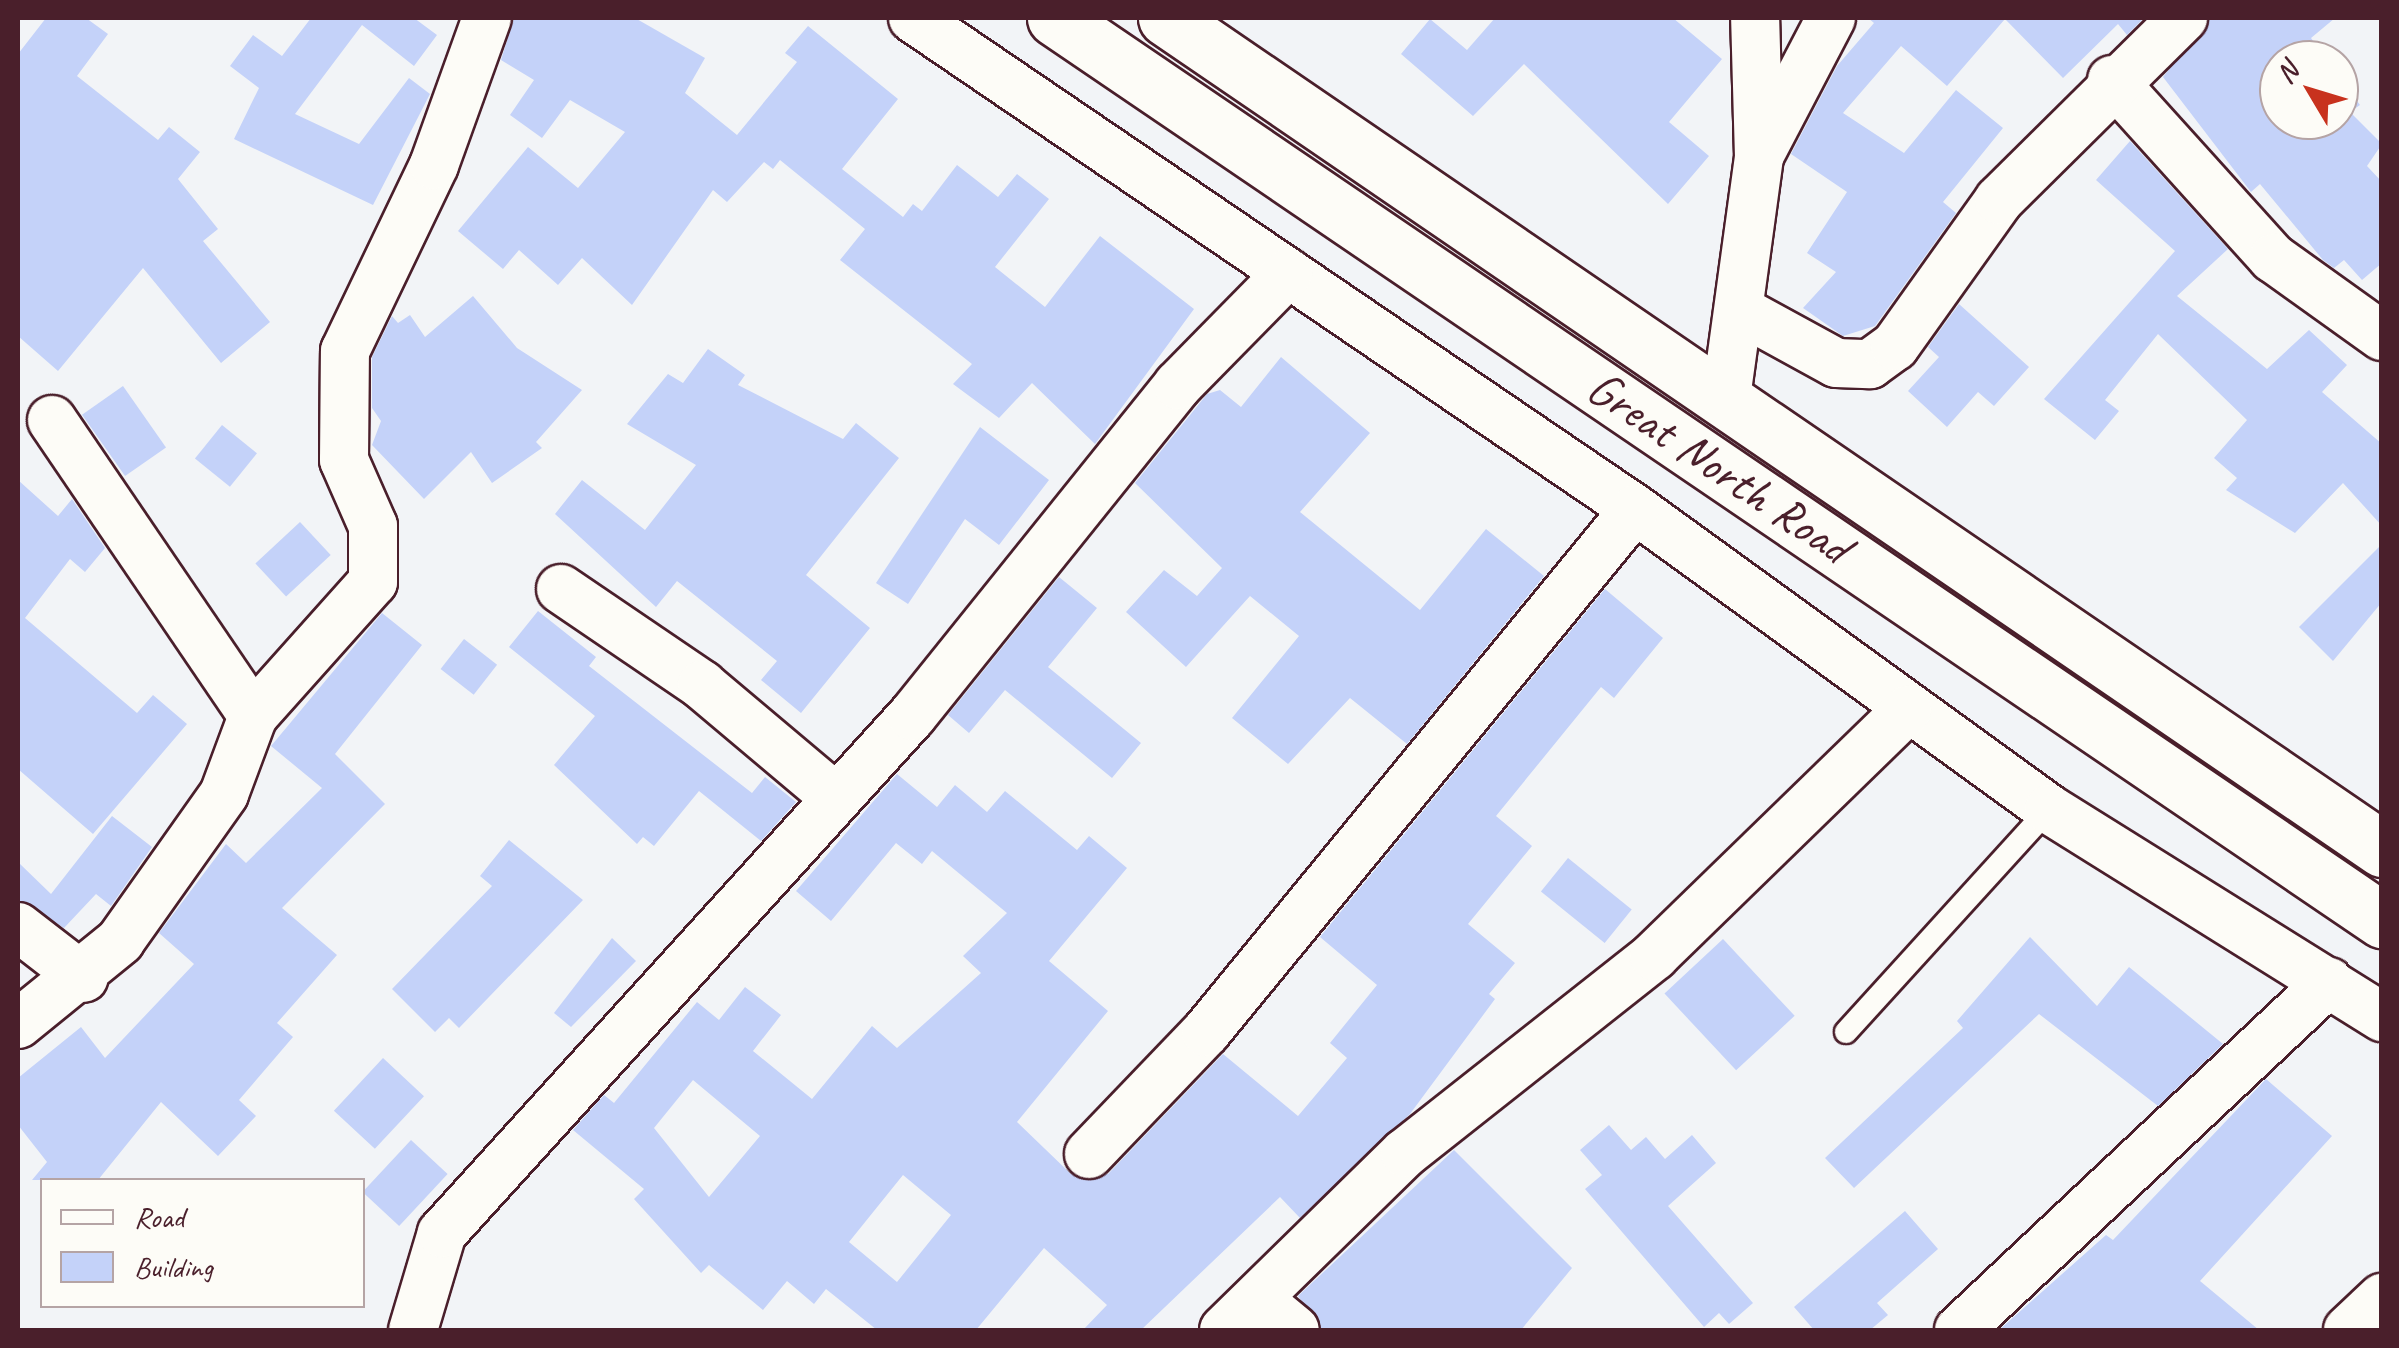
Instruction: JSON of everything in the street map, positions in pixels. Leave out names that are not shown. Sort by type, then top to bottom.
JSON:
[{"type":"main road","name":"Great North Road","points":[[1056,18],[2382,920]]},
{"type":"main road","name":"Great North Road","points":[[1166,18],[2382,849]]},
{"type":"street","points":[[18,1024],[84,978],[224,794],[252,716],[373,582],[373,526],[344,460],[345,351],[434,165],[487,18]]},
{"type":"street","points":[[913,18],[1635,509],[1907,710],[2049,809],[2382,1017]]},
{"type":"street","points":[[1726,398],[1743,312],[1759,157],[1754,18]]},
{"type":"street","points":[[1759,157],[1831,18]]},
{"type":"street","points":[[1743,312],[1836,363],[1870,364],[1896,346],[1999,200],[2112,80],[2183,18]]},
{"type":"street","points":[[2112,80],[2273,258],[2382,336]]},
{"type":"street","points":[[414,1330],[442,1232],[912,716],[1178,385],[1288,273]]},
{"type":"street","points":[[52,420],[252,716]]},
{"type":"street","points":[[1088,1154],[1206,1032],[1635,509]]},
{"type":"street","points":[[561,589],[702,686],[836,797]]},
{"type":"street","points":[[1224,1330],[1278,1316],[1405,1153],[1654,956],[1907,710]]},
{"type":"street","points":[[18,927],[84,978]]},
{"type":"street","points":[[1959,1330],[2329,982]]},
{"type":"street","points":[[2348,1330],[2382,1298]]},
{"type":"lane","points":[[1846,1032],[2049,809]]},
{"type":"building","points":[[46,18],[86,18],[108,34],[77,76],[158,140],[169,127],[200,152],[178,179],[218,229],[203,241],[270,322],[221,363],[143,268],[58,371],[18,336],[18,54]]},
{"type":"building","points":[[311,18],[414,18],[437,35],[414,66],[362,25],[295,114],[359,144],[409,78],[430,94],[373,205],[234,139],[259,88],[230,66],[253,35],[282,56]]},
{"type":"building","points":[[514,18],[635,18],[705,58],[685,93],[737,135],[797,62],[785,53],[808,26],[898,99],[842,169],[903,217],[913,204],[922,211],[957,165],[998,197],[1017,174],[1049,199],[995,267],[1045,307],[1100,236],[1194,309],[1095,444],[1032,383],[999,418],[953,384],[972,364],[840,260],[865,229],[780,160],[773,169],[764,162],[727,202],[713,190],[632,305],[582,258],[558,285],[519,250],[503,269],[458,231],[528,147],[578,188],[625,132],[570,100],[542,138],[510,115],[534,80],[501,60]]},
{"type":"building","points":[[1495,18],[1673,18],[1722,59],[1669,122],[1709,156],[1668,204],[1524,64],[1473,116],[1401,54],[1430,19],[1467,50]]},
{"type":"building","points":[[1868,18],[2144,18],[2127,35],[2118,24],[2063,78],[2005,19],[1947,86],[1901,46],[1843,113],[1904,153],[1956,90],[2003,128],[1943,202],[1956,213],[1875,326],[1843,336],[1803,308],[1836,272],[1807,253],[1847,192],[1791,154],[1837,66],[1874,23]]},
{"type":"building","points":[[2210,18],[2335,18],[2312,40],[2259,40],[2259,140],[2359,140],[2359,121],[2382,144],[2367,166],[2382,182],[2382,263],[2362,280],[2344,260],[2334,268],[2323,260],[2260,184],[2251,192],[2163,77]]},
{"type":"building","points":[[2130,141],[2228,249],[2177,296],[2267,369],[2309,330],[2347,365],[2322,392],[2382,444],[2382,526],[2343,483],[2295,533],[2226,490],[2237,478],[2214,458],[2247,420],[2158,334],[2105,400],[2119,411],[2095,440],[2044,399],[2175,251],[2096,180]]},
{"type":"building","points":[[473,296],[517,348],[582,390],[536,442],[542,448],[492,483],[471,452],[424,499],[372,445],[381,421],[372,408],[372,357],[392,316],[398,323],[410,315],[425,337]]},
{"type":"building","points":[[1959,304],[2029,367],[1994,406],[1978,392],[1947,427],[1908,391],[1939,357],[1928,347]]},
{"type":"building","points":[[708,349],[745,375],[738,385],[843,439],[856,423],[899,458],[806,575],[870,628],[801,713],[761,680],[777,661],[677,581],[656,607],[555,514],[582,480],[645,530],[696,465],[627,424],[668,374],[683,383]]},
{"type":"building","points":[[1281,357],[1370,433],[1300,512],[1420,610],[1486,529],[1544,576],[1407,744],[1350,698],[1288,764],[1232,718],[1299,636],[1250,596],[1186,667],[1126,612],[1164,570],[1197,596],[1222,568],[1135,483],[1207,394],[1220,390],[1241,407]]},
{"type":"building","points":[[123,386],[166,447],[125,476],[82,415]]},
{"type":"building","points":[[222,425],[257,453],[230,487],[195,458]]},
{"type":"building","points":[[980,427],[1049,480],[999,545],[965,519],[908,604],[876,583]]},
{"type":"building","points":[[18,480],[58,516],[72,499],[105,548],[85,572],[70,559],[25,618],[137,713],[153,695],[187,724],[93,834],[18,769]]},
{"type":"building","points":[[300,522],[331,555],[286,597],[255,564]]},
{"type":"building","points":[[2382,544],[2382,602],[2333,661],[2299,627]]},
{"type":"building","points":[[1059,577],[1097,608],[1048,667],[1141,743],[1112,778],[1005,690],[969,733],[948,715]]},
{"type":"building","points":[[1605,589],[1663,638],[1614,698],[1601,687],[1496,816],[1532,846],[1468,924],[1515,963],[1489,994],[1495,999],[1410,1114],[1300,1218],[1280,1197],[1141,1330],[1083,1330],[1107,1305],[1044,1248],[976,1330],[877,1330],[826,1289],[814,1304],[787,1281],[763,1310],[709,1265],[701,1273],[634,1199],[644,1189],[573,1130],[604,1095],[614,1103],[697,1002],[719,1020],[745,987],[781,1015],[753,1051],[812,1099],[872,1026],[897,1048],[981,973],[963,956],[1007,913],[932,851],[922,864],[896,843],[831,921],[796,891],[897,774],[937,807],[955,785],[987,812],[1005,791],[1077,850],[1089,836],[1127,868],[1049,961],[1108,1011],[1017,1122],[1071,1174],[1108,1174],[1223,1054],[1298,1116],[1347,1058],[1330,1043],[1377,985],[1320,937]],"holes":[[[693,1080],[760,1136],[709,1197],[654,1128]],[[903,1175],[951,1215],[897,1282],[849,1242]]]},
{"type":"building","points":[[538,611],[596,657],[589,666],[752,793],[765,777],[796,802],[761,841],[699,791],[654,846],[643,837],[637,844],[554,765],[595,716],[509,647]]},
{"type":"building","points":[[382,613],[422,645],[335,754],[385,804],[282,908],[337,955],[277,1023],[293,1037],[239,1100],[256,1116],[218,1156],[161,1102],[100,1178],[32,1180],[47,1162],[18,1125],[18,1078],[81,1027],[105,1058],[194,964],[159,933],[226,844],[246,863],[322,788],[271,746]]},
{"type":"building","points":[[464,639],[497,665],[474,695],[441,669]]},
{"type":"building","points":[[112,816],[152,847],[111,906],[96,894],[64,928],[18,900],[18,862],[51,894]]},
{"type":"building","points":[[509,840],[583,900],[459,1028],[449,1018],[435,1032],[392,989],[492,886],[480,876]]},
{"type":"building","points":[[1568,858],[1632,910],[1605,943],[1541,891]]},
{"type":"building","points":[[2030,937],[2097,1006],[2129,967],[2223,1044],[2158,1106],[2039,1014],[1854,1188],[1825,1158],[1963,1028],[1957,1021]]},
{"type":"building","points":[[612,938],[636,961],[571,1027],[554,1013]]},
{"type":"building","points":[[1723,939],[1795,1016],[1736,1070],[1664,994]]},
{"type":"building","points":[[383,1058],[424,1096],[375,1149],[334,1111]]},
{"type":"building","points":[[2266,1079],[2332,1136],[2200,1281],[2259,1330],[1999,1330],[2106,1235],[2113,1240]]},
{"type":"building","points":[[1609,1125],[1631,1150],[1646,1137],[1665,1159],[1692,1135],[1716,1163],[1668,1206],[1753,1303],[1729,1324],[1719,1313],[1704,1327],[1585,1189],[1602,1175],[1580,1150]]},
{"type":"building","points":[[411,1140],[448,1174],[399,1226],[365,1194],[365,1189]]},
{"type":"building","points":[[1454,1150],[1572,1268],[1521,1330],[1322,1330],[1298,1296]]},
{"type":"building","points":[[1905,1211],[1938,1249],[1877,1303],[1888,1315],[1870,1330],[1814,1330],[1794,1307]]}]
